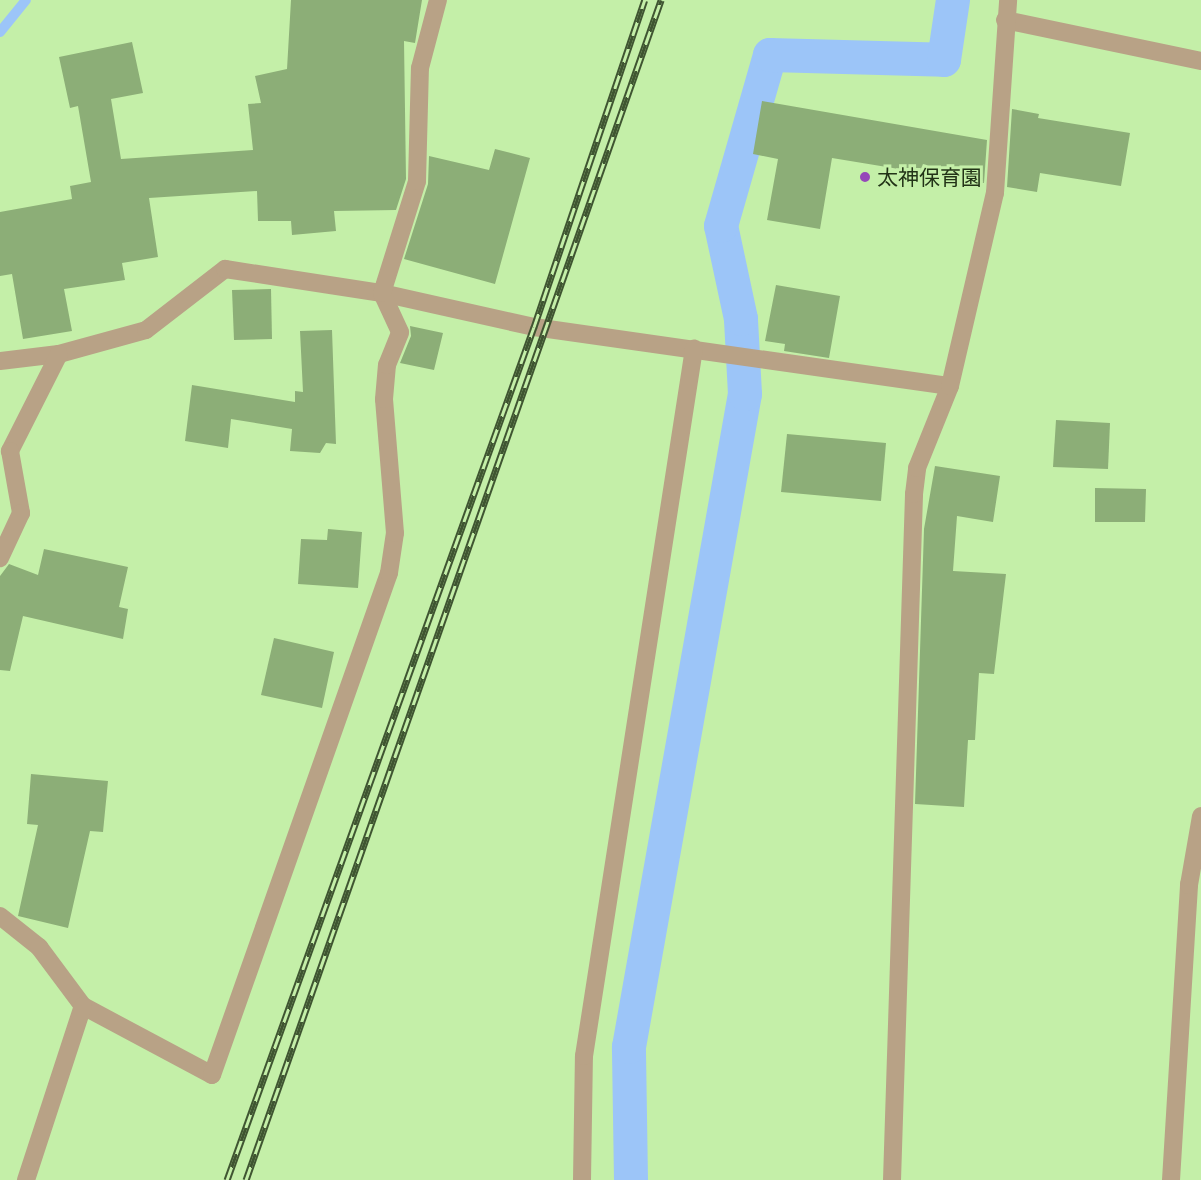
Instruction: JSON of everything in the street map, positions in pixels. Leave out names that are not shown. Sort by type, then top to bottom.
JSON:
[{"type":"street","points":[[0,916],[39,947],[83,1006],[212,1075],[389,573],[395,533],[384,399],[387,365],[400,332],[382,293],[417,181],[420,68],[438,0]]},
{"type":"street","points":[[892,1180],[914,494],[917,468],[950,387],[996,193],[1008,0]]},
{"type":"street","points":[[1005,20],[1201,61]]},
{"type":"street","points":[[0,361],[59,354],[146,330],[225,268],[382,293],[534,327],[950,387]]},
{"type":"street","points":[[582,1180],[584,1056],[694,349]]},
{"type":"street","points":[[0,558],[21,513],[10,452],[59,354]]},
{"type":"street","points":[[1171,1180],[1189,885],[1201,816]]},
{"type":"street","points":[[26,1180],[83,1006]]},
{"type":"building","points":[[291,0],[422,0],[415,43],[404,41],[406,179],[396,210],[334,211],[336,231],[292,235],[291,221],[258,221],[257,191],[149,198],[158,257],[122,263],[125,280],[64,289],[72,331],[23,339],[12,274],[0,276],[0,212],[72,199],[70,186],[91,182],[78,106],[70,108],[59,57],[132,42],[143,93],[111,99],[121,159],[253,150],[248,104],[261,103],[255,76],[287,69]]},
{"type":"building","points":[[762,101],[987,140],[984,183],[832,158],[820,229],[767,220],[778,159],[753,154]]},
{"type":"building","points":[[1012,109],[1039,114],[1038,118],[1130,133],[1121,186],[1040,173],[1037,192],[1007,187]]},
{"type":"building","points":[[495,149],[530,158],[495,284],[404,259],[428,184],[429,156],[489,170]]},
{"type":"building","points":[[776,285],[840,296],[829,358],[784,351],[785,344],[765,341]]},
{"type":"building","points":[[271,289],[272,339],[234,340],[232,290]]},
{"type":"building","points":[[410,326],[443,333],[434,370],[400,363],[411,336]]},
{"type":"building","points":[[332,330],[336,444],[326,443],[320,453],[290,451],[292,429],[231,419],[228,448],[185,441],[192,385],[295,402],[295,391],[303,392],[300,331]]},
{"type":"building","points":[[1056,420],[1110,423],[1108,469],[1053,467]]},
{"type":"building","points":[[787,434],[886,443],[881,501],[781,492]]},
{"type":"building","points":[[935,466],[1000,476],[993,522],[957,516],[953,571],[1006,574],[994,674],[979,673],[975,740],[968,740],[964,807],[915,804],[924,529]]},
{"type":"building","points":[[1095,488],[1146,489],[1145,522],[1095,522]]},
{"type":"building","points":[[328,529],[362,532],[358,588],[298,584],[301,539],[327,540]]},
{"type":"building","points":[[44,549],[128,567],[119,607],[128,609],[123,639],[23,616],[10,671],[0,670],[0,576],[9,564],[38,575]]},
{"type":"building","points":[[274,638],[334,652],[322,708],[261,695]]},
{"type":"building","points":[[31,774],[108,781],[103,832],[90,831],[68,928],[18,916],[38,825],[27,824]]},
{"type":"waterway","points":[[0,32],[26,0]]},
{"type":"waterway","points":[[631,1180],[629,1047],[745,394],[741,319],[721,226],[770,55],[944,60],[953,0]]},
{"type":"railway","points":[[227,1180],[534,327],[645,0]]},
{"type":"railway","points":[[246,1180],[661,0]]},
{"type":"place","name":"太神保育園","points":[[865,177]]}]
